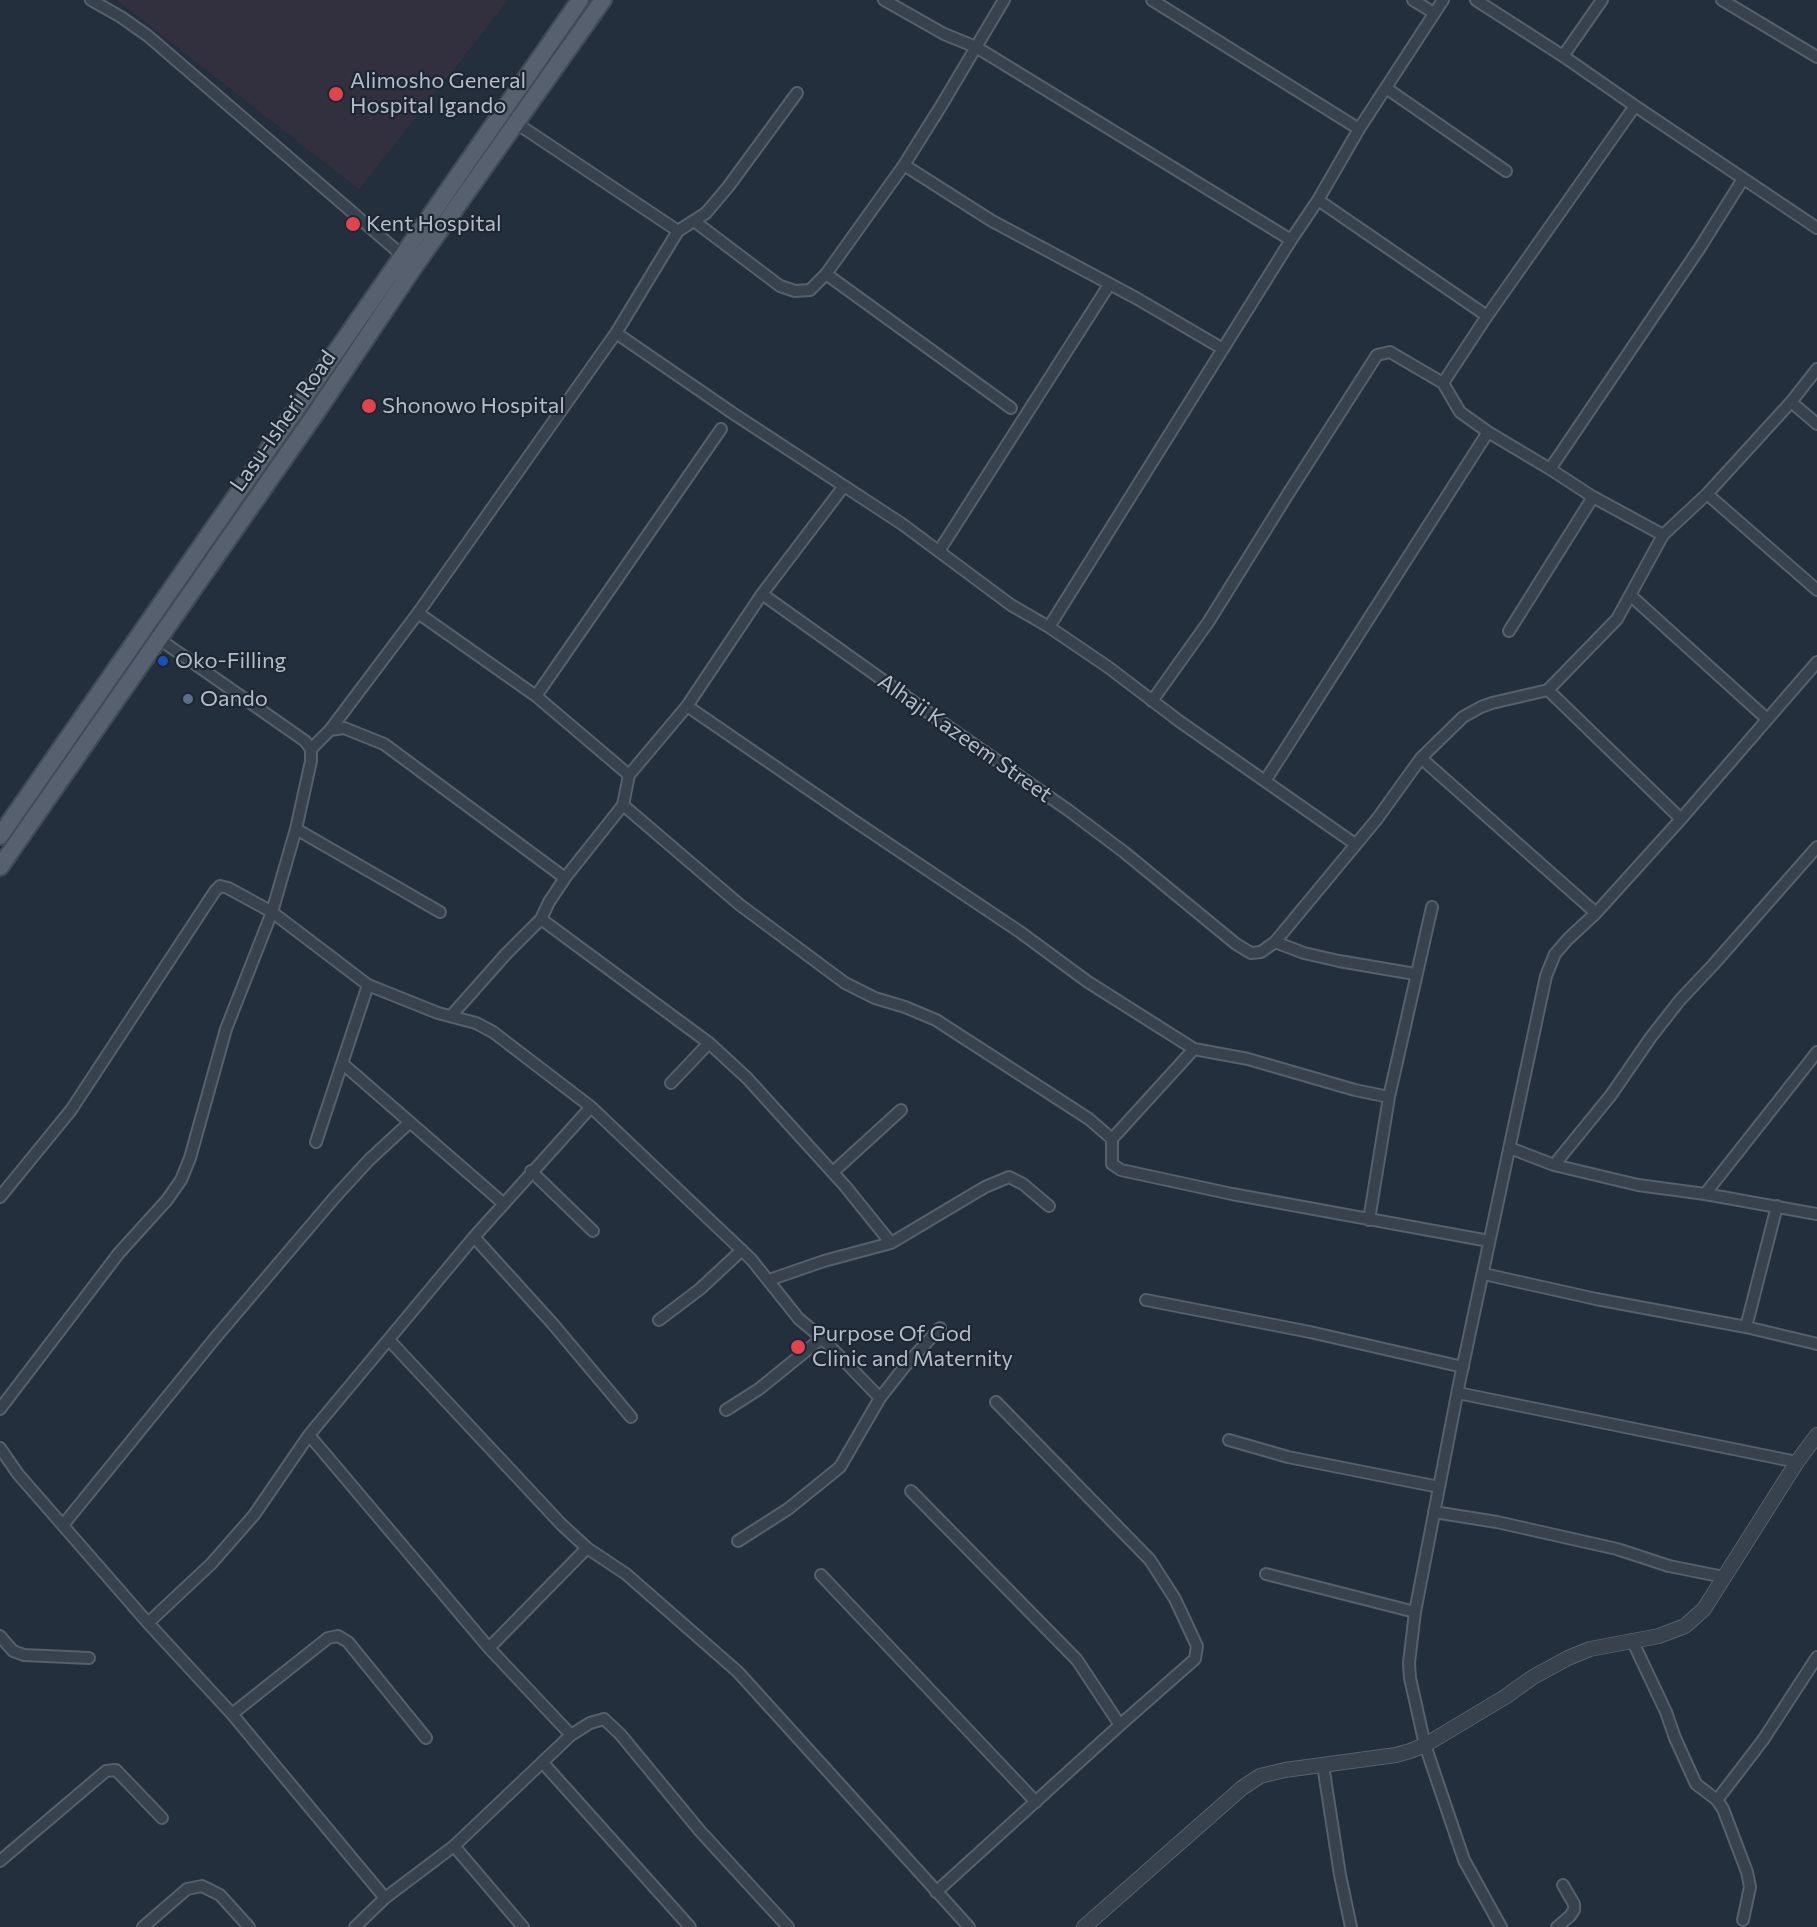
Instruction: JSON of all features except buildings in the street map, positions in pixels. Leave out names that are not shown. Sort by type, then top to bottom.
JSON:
[{"type":"main road","name":"Lasu-Isheri Road","points":[[0,836],[580,0]]},
{"type":"main road","name":"Lasu-Isheri Road","points":[[0,867],[603,0]]},
{"type":"street","points":[[91,0],[121,16],[148,36],[403,256]]},
{"type":"street","points":[[884,0],[944,34],[976,47],[1291,240]]},
{"type":"street","points":[[694,221],[780,286],[795,291],[810,290],[826,274],[904,165],[1004,0]]},
{"type":"street","points":[[1152,0],[1359,129]]},
{"type":"street","points":[[1413,0],[1434,13]]},
{"type":"street","points":[[1048,627],[1318,200],[1359,129],[1443,0]]},
{"type":"street","points":[[1476,0],[1563,56],[1817,228]]},
{"type":"street","points":[[1563,56],[1602,0]]},
{"type":"street","points":[[1722,0],[1817,57]]},
{"type":"street","points":[[1386,88],[1506,171]]},
{"type":"street","points":[[311,749],[330,730],[418,612],[616,333],[678,231],[706,213],[728,187],[797,93]]},
{"type":"street","points":[[1443,383],[1487,316],[1635,106]]},
{"type":"street","points":[[516,123],[678,231]]},
{"type":"street","points":[[904,165],[992,221],[1136,298],[1223,349]]},
{"type":"street","points":[[1550,469],[1692,259],[1743,179]]},
{"type":"street","points":[[1318,200],[1487,316]]},
{"type":"street","points":[[826,274],[1011,408]]},
{"type":"street","points":[[939,551],[1109,285]]},
{"type":"street","points":[[616,333],[734,414],[902,524],[1011,605],[1108,667],[1152,701],[1355,844]]},
{"type":"street","points":[[1152,701],[1209,621],[1377,355],[1390,352],[1443,383],[1460,412],[1488,432],[1593,497],[1663,535]]},
{"type":"street","points":[[1415,974],[1340,961],[1275,942],[1377,819],[1422,758],[1454,725],[1473,711],[1502,700],[1548,690],[1617,619],[1663,535],[1707,494],[1791,402],[1817,369]]},
{"type":"street","points":[[1791,402],[1817,424]]},
{"type":"street","points":[[536,696],[722,429]]},
{"type":"street","points":[[1265,781],[1488,432]]},
{"type":"street","points":[[451,1016],[506,954],[541,919],[565,878],[623,805],[629,775],[687,706],[762,594],[844,486]]},
{"type":"street","points":[[1707,494],[1817,590]]},
{"type":"street","points":[[1509,631],[1593,497]]},
{"type":"street","name":"Alhaji Kazeem Street","points":[[762,594],[1068,810],[1124,852],[1236,944],[1251,953],[1261,952],[1275,942]]},
{"type":"street","points":[[1630,595],[1767,718]]},
{"type":"street","points":[[418,612],[536,696],[629,775]]},
{"type":"street","points":[[0,1409],[120,1253],[167,1200],[181,1180],[190,1158],[226,1029],[272,912],[296,829],[311,762],[311,749],[305,741],[159,639]]},
{"type":"street","points":[[1501,1927],[1464,1860],[1425,1745],[1410,1678],[1409,1663],[1415,1612],[1463,1366],[1546,976],[1555,954],[1596,913],[1681,819],[1817,662]]},
{"type":"street","points":[[1548,690],[1681,819]]},
{"type":"street","points":[[687,706],[1020,932],[1088,982],[1194,1049],[1248,1059],[1355,1090],[1389,1097]]},
{"type":"street","points":[[330,730],[344,728],[384,744],[565,878]]},
{"type":"street","points":[[1422,758],[1596,913]]},
{"type":"street","points":[[623,805],[740,905],[845,983],[875,998],[936,1020],[1089,1119],[1112,1139]]},
{"type":"street","points":[[296,829],[440,912]]},
{"type":"street","points":[[1554,1165],[1611,1095],[1680,1000],[1817,847]]},
{"type":"street","points":[[0,1197],[71,1110],[220,886],[272,912],[368,985],[438,1013],[476,1023],[493,1032],[591,1107],[742,1250],[770,1280],[800,1318],[880,1398]]},
{"type":"street","points":[[1368,1220],[1389,1097],[1431,907]]},
{"type":"street","points":[[541,919],[709,1043],[747,1078],[833,1172],[891,1243]]},
{"type":"street","points":[[316,1142],[368,985]]},
{"type":"street","points":[[671,1083],[709,1043]]},
{"type":"street","points":[[1194,1049],[1112,1139],[1112,1164],[1121,1170],[1232,1194],[1489,1241]]},
{"type":"street","points":[[1705,1194],[1817,1052]]},
{"type":"street","points":[[343,1064],[408,1123],[504,1204]]},
{"type":"street","points":[[148,1623],[211,1564],[254,1515],[309,1435],[474,1237],[591,1107]]},
{"type":"street","points":[[833,1172],[901,1110]]},
{"type":"street","points":[[63,1525],[216,1337],[328,1205],[369,1160],[408,1123]]},
{"type":"street","points":[[1510,1148],[1554,1165],[1638,1185],[1705,1194],[1817,1214]]},
{"type":"street","points":[[531,1171],[593,1231]]},
{"type":"street","points":[[770,1280],[824,1261],[891,1243],[985,1187],[1009,1177],[1023,1184],[1049,1206]]},
{"type":"street","points":[[1746,1327],[1777,1206]]},
{"type":"street","points":[[474,1237],[552,1323],[630,1417]]},
{"type":"street","points":[[659,1320],[700,1289],[742,1250]]},
{"type":"street","points":[[1484,1274],[1596,1299],[1746,1327],[1817,1344]]},
{"type":"street","points":[[1146,1300],[1310,1332],[1463,1366]]},
{"type":"street","points":[[738,1541],[788,1509],[840,1467],[880,1398],[905,1366],[940,1328]]},
{"type":"street","points":[[726,1410],[759,1389],[822,1338]]},
{"type":"street","points":[[389,1340],[561,1524],[587,1548],[626,1574],[738,1672],[969,1927]]},
{"type":"street","points":[[1458,1393],[1797,1462]]},
{"type":"street","points":[[936,1892],[1195,1659],[1197,1646],[1175,1599],[1150,1560],[996,1402]]},
{"type":"street","points":[[309,1435],[489,1648],[571,1735]]},
{"type":"street","points":[[1084,1927],[1242,1788],[1260,1776],[1286,1770],[1396,1755],[1425,1745],[1505,1697],[1533,1677],[1568,1658],[1590,1649],[1659,1636],[1685,1626],[1704,1609],[1797,1462],[1817,1435]]},
{"type":"street","points":[[1229,1440],[1288,1457],[1439,1487]]},
{"type":"street","points":[[1,1455],[148,1623],[232,1714],[385,1898]]},
{"type":"street","points":[[911,1491],[1077,1660],[1120,1725]]},
{"type":"street","points":[[1434,1512],[1497,1522],[1617,1549],[1669,1566],[1724,1577]]},
{"type":"street","points":[[489,1648],[587,1548]]},
{"type":"street","points":[[1266,1574],[1415,1612]]},
{"type":"street","points":[[822,1575],[1036,1802]]},
{"type":"street","points":[[0,1636],[13,1651],[24,1655],[89,1658]]},
{"type":"street","points":[[232,1714],[328,1638],[338,1636],[348,1642],[426,1738]]},
{"type":"street","points":[[1632,1640],[1666,1712],[1696,1784],[1717,1800],[1723,1809],[1747,1872],[1750,1887],[1743,1920]]},
{"type":"street","points":[[1717,1800],[1762,1740],[1817,1657]]},
{"type":"street","points":[[355,1927],[385,1898],[454,1846],[571,1735],[604,1719],[620,1734],[700,1831],[788,1927]]},
{"type":"street","points":[[543,1763],[690,1927]]},
{"type":"street","points":[[1323,1765],[1340,1875],[1351,1927]]},
{"type":"street","points":[[0,1861],[106,1771],[116,1770],[162,1818]]},
{"type":"street","points":[[454,1846],[523,1927]]},
{"type":"street","points":[[1557,1927],[1574,1910],[1574,1904],[1563,1885]]},
{"type":"street","points":[[143,1927],[187,1889],[202,1886],[220,1895],[249,1927]]},
{"type":"shaded area","name":"Alimosho General Hospital Igando","points":[[117,0],[508,0],[359,189]]},
{"type":"place","name":"Alimosho General Hospital Igando","points":[[336,94]]},
{"type":"place","name":"Kent Hospital","points":[[353,224]]},
{"type":"place","name":"Shonowo Hospital","points":[[369,406]]},
{"type":"place","name":"Oko-Filling","points":[[163,661]]},
{"type":"place","name":"Oando","points":[[188,699]]},
{"type":"place","name":"Purpose Of God Clinic and Maternity","points":[[798,1347]]}]
